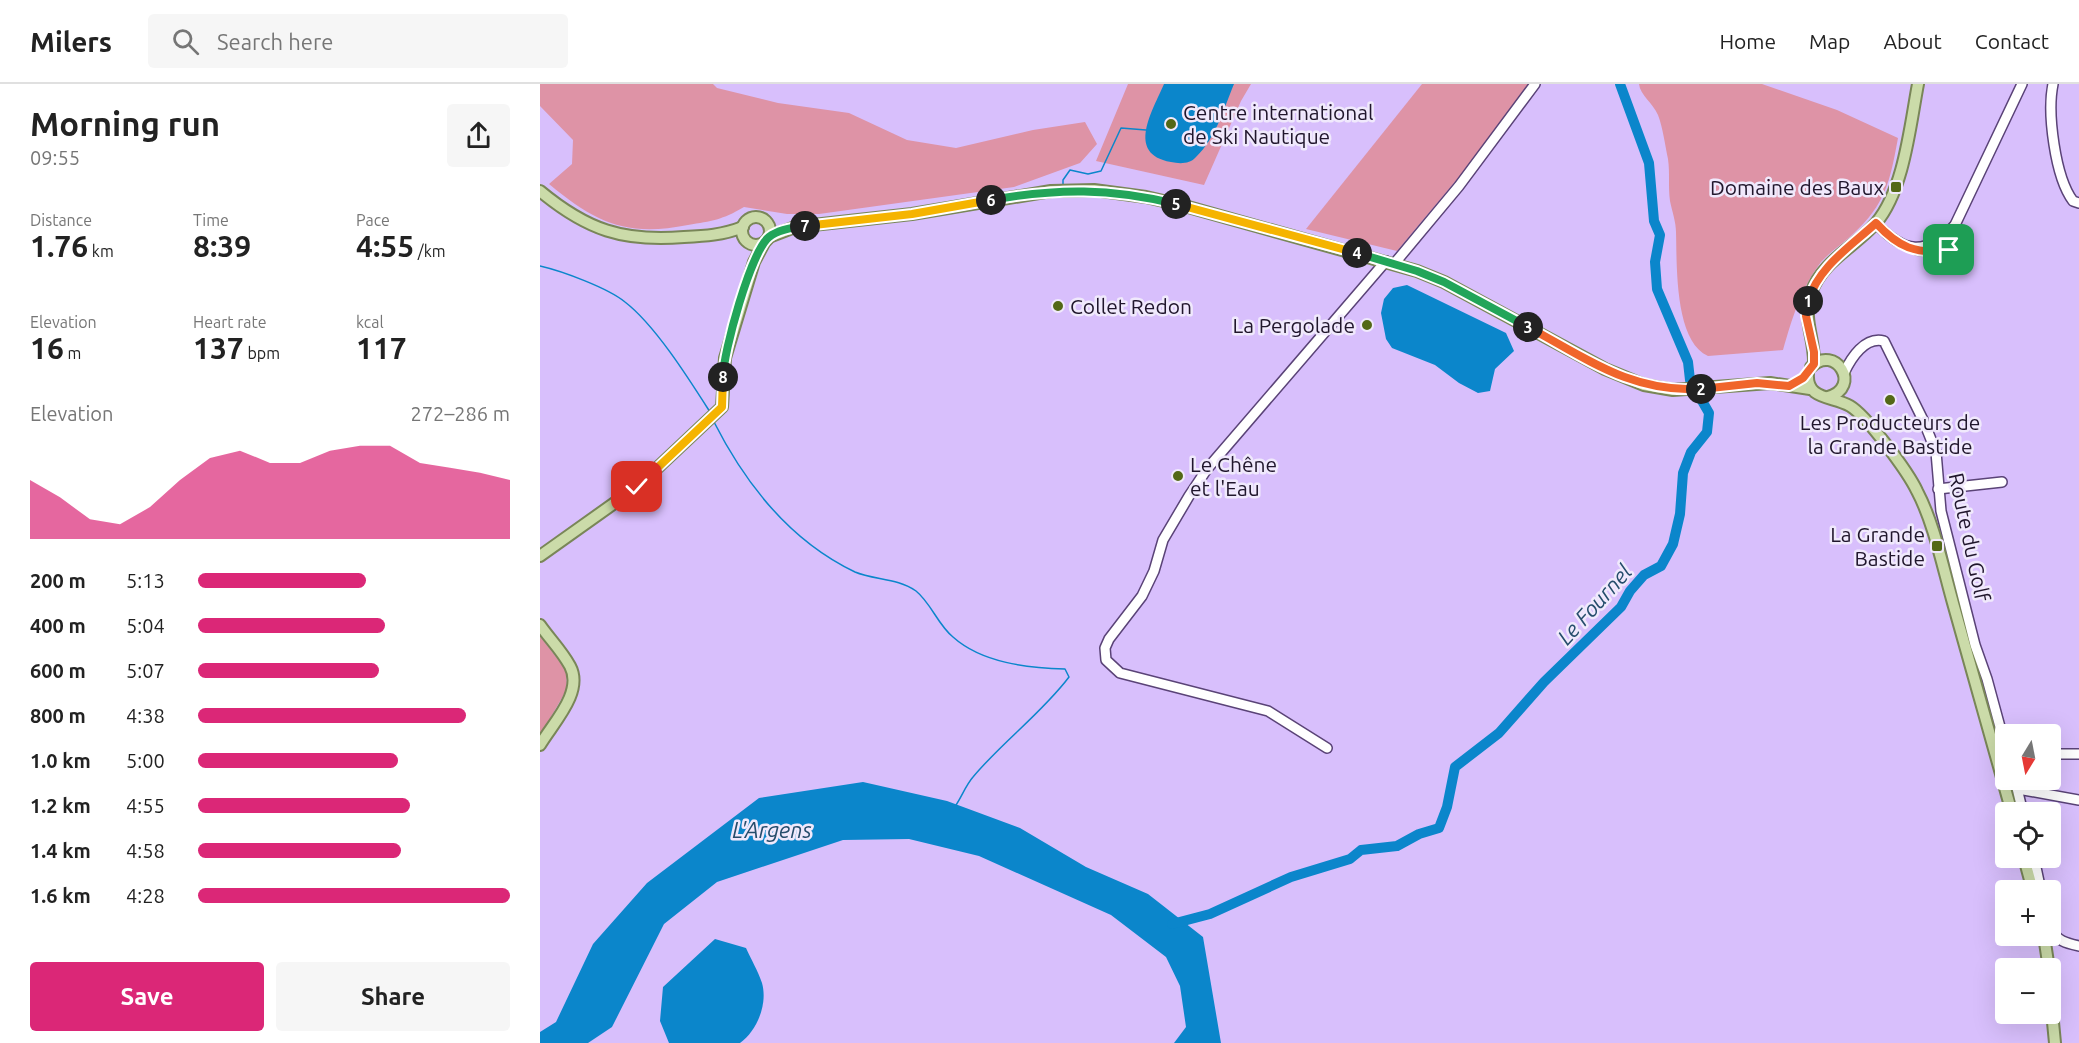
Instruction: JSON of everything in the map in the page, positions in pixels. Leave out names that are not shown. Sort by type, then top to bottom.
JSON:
[{"type":"main road","points":[[1810,389],[1814,352],[1806,316],[1811,291],[1826,267],[1876,223],[1889,202],[1898,180],[1918,84]]},
{"type":"main road","points":[[754,262],[742,233],[746,221],[757,217],[768,223],[795,227],[912,214],[1051,191],[1094,190],[1146,196],[1390,263],[1444,282],[1605,369],[1644,385],[1666,389],[1757,383],[1789,386],[1810,389],[1818,395],[1851,406]]},
{"type":"main road","points":[[540,191],[576,219],[616,234],[655,239],[719,235],[743,226]]},
{"type":"main road","points":[[540,556],[630,492],[720,410],[723,403],[725,358],[754,262],[767,240],[768,223]]},
{"type":"main road","points":[[719,235],[760,245],[795,227]]},
{"type":"main road","points":[[1814,352],[1826,360],[1837,363],[1844,373],[1840,392],[1828,397]]},
{"type":"main road","points":[[1789,386],[1826,360]]},
{"type":"main road","points":[[1843,386],[1851,406],[1891,452],[1919,493],[1946,577],[2009,802]]},
{"type":"main road","points":[[540,625],[570,665],[574,683],[568,699],[540,744]]},
{"type":"main road","points":[[2053,1024],[2055,1043]]},
{"type":"street","points":[[1327,748],[1268,711],[1120,673],[1106,660],[1105,648],[1109,639],[1142,596],[1154,571],[1163,540],[1207,468],[1459,186],[1535,84]]},
{"type":"street","points":[[1911,249],[1940,240],[1955,225],[2022,84]]},
{"type":"street","points":[[2053,84],[2053,130],[2061,181],[2073,201],[2079,203]]},
{"type":"street","points":[[1876,223],[1896,243],[1911,249],[1936,252],[1957,246],[1960,233],[1955,225]]},
{"type":"street","name":"Route du Golf","points":[[1837,363],[1853,357],[1873,340],[1879,339],[1887,343],[1896,368],[1924,422],[1936,452],[1938,489],[1975,645],[1999,724]]},
{"type":"street","name":"Route du Golf","points":[[1844,373],[1853,357]]},
{"type":"street","points":[[1938,489],[2002,482]]},
{"type":"street","points":[[2061,754],[2079,754]]},
{"type":"street","points":[[2037,790],[2079,800]]},
{"type":"street","points":[[2061,942],[2079,946]]},
{"type":"shaded area","points":[[540,84],[713,84],[717,88],[778,103],[849,113],[907,140],[956,148],[1033,130],[1085,122],[1097,144],[1080,163],[1014,187],[819,214],[787,214],[744,207],[723,217],[704,222],[666,228],[629,228],[613,224],[582,209],[549,184],[572,164],[573,140],[540,106]]},
{"type":"shaded area","name":"Centre international de Ski Nautique","points":[[1128,84],[1251,84],[1241,101],[1204,185],[1096,161]]},
{"type":"shaded area","points":[[1422,84],[1537,84],[1397,251],[1306,229]]},
{"type":"shaded area","points":[[1639,84],[1762,84],[1837,110],[1898,138],[1885,191],[1863,224],[1825,258],[1814,272],[1798,304],[1783,350],[1708,356],[1697,348],[1689,335],[1680,300],[1676,228],[1670,201],[1669,164],[1664,137],[1658,115]]},
{"type":"shaded area","points":[[540,636],[566,670],[567,689],[540,736]]},
{"type":"water","points":[[1164,84],[1234,84],[1209,141],[1194,159],[1188,162],[1174,163],[1157,157],[1149,150],[1146,141],[1149,118]]},
{"type":"water","points":[[1407,285],[1506,333],[1514,351],[1495,369],[1490,391],[1478,393],[1459,383],[1435,365],[1392,348],[1386,339],[1381,313],[1384,299],[1393,288]]},
{"type":"water","name":"L'Argens","points":[[863,782],[947,801],[1020,828],[1086,867],[1148,894],[1203,937],[1221,1043],[1174,1043],[1186,1027],[1180,986],[1166,957],[1111,915],[979,856],[909,839],[843,840],[717,882],[664,924],[612,1027],[588,1043],[540,1043],[540,1032],[556,1022],[593,944],[647,883],[759,798]]},
{"type":"water","points":[[715,939],[746,948],[762,983],[763,1000],[760,1016],[751,1032],[740,1043],[669,1043],[660,1021],[663,987]]},
{"type":"waterway","name":"Le Fournel","points":[[1172,924],[1210,914],[1291,877],[1350,859],[1361,850],[1397,846],[1419,834],[1439,828],[1447,807],[1455,767],[1499,733],[1544,682],[1621,607],[1630,591],[1644,575],[1661,566],[1673,544],[1680,514],[1683,473],[1691,452],[1707,432],[1709,413],[1690,380],[1688,362],[1657,289],[1655,262],[1660,235],[1654,221],[1649,163],[1620,84]]},
{"type":"waterway","points":[[1063,185],[1063,180],[1070,170],[1088,174],[1101,171],[1121,128],[1146,130]]},
{"type":"waterway","points":[[540,266],[608,291],[625,302],[660,338],[710,412]]},
{"type":"waterway","points":[[714,422],[740,468],[756,489],[790,528],[810,544],[855,572],[894,581],[916,591],[948,632],[978,653],[1021,665],[1065,669],[1069,677],[973,777],[956,805]]},
{"type":"place","name":"Centre international de Ski Nautique","points":[[1171,124]]},
{"type":"place","name":"Domaine des Baux","points":[[1896,187]]},
{"type":"place","name":"Collet Redon","points":[[1058,306]]},
{"type":"place","name":"La Pergolade","points":[[1367,325]]},
{"type":"place","name":"Les Producteurs de la Grande Bastide","points":[[1890,400]]},
{"type":"place","name":"Le Chêne et l'Eau","points":[[1178,476]]},
{"type":"place","name":"La Grande Bastide","points":[[1937,546]]},
{"type":"route","points":[[637,487],[722,407],[725,358],[754,262],[769,237],[795,227],[912,214],[1051,191],[1094,190],[1146,196],[1417,271],[1444,282],[1605,369],[1644,385],[1673,390],[1757,383],[1789,386],[1808,374],[1814,364],[1814,352],[1809,338],[1806,316],[1811,291],[1826,267],[1876,223],[1896,243],[1911,249],[1924,252],[1949,250]]}]
